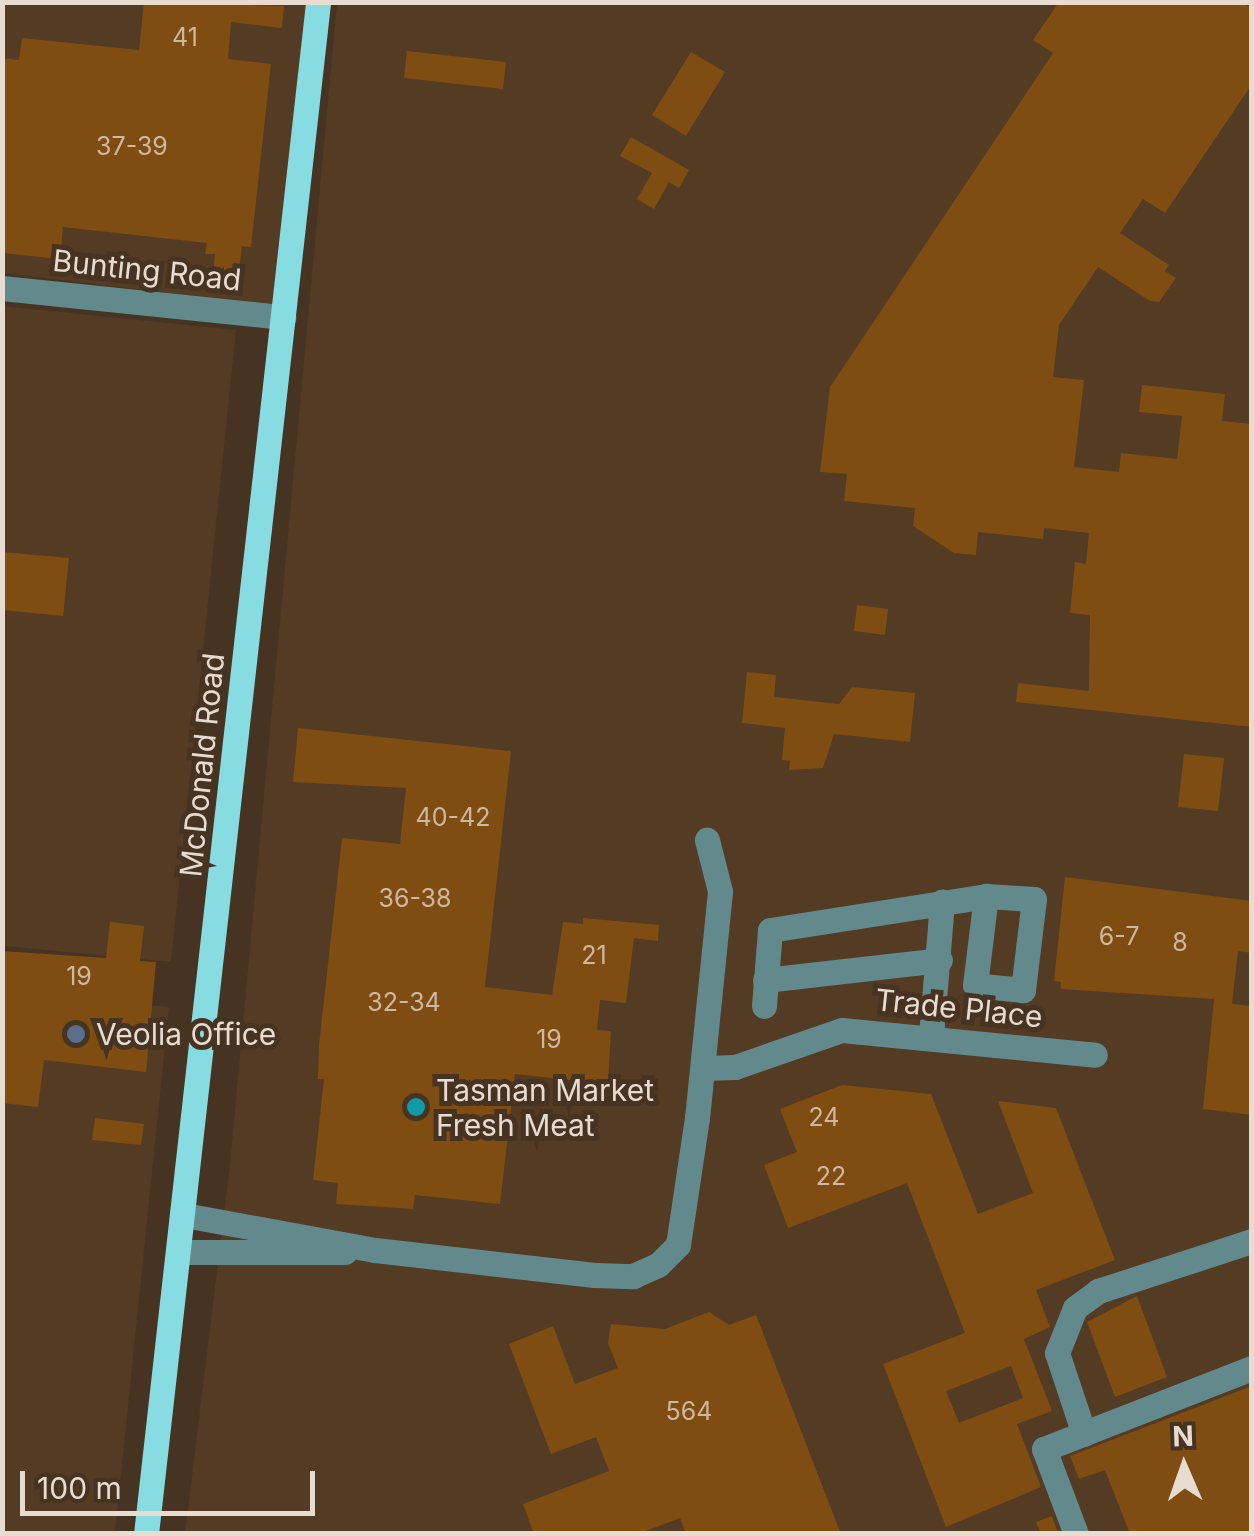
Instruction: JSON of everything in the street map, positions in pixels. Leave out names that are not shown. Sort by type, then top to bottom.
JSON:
[{"type":"main road","name":"McDonald Road","points":[[146,1534],[318,2]]},
{"type":"street","name":"Bunting Road","points":[[2,288],[284,317]]},
{"type":"street","points":[[184,1214],[375,1250],[595,1275],[632,1276],[658,1265],[678,1245],[685,1220],[703,1068],[720,891],[707,840]]},
{"type":"street","points":[[940,960],[764,993],[770,930],[986,896]]},
{"type":"street","points":[[931,1036],[942,902]]},
{"type":"street","name":"Trade Place","points":[[703,1068],[735,1067],[842,1030],[1095,1055]]},
{"type":"street","points":[[1084,1434],[1057,1353],[1075,1308],[1098,1291],[1252,1241]]},
{"type":"street","points":[[180,1252],[288,1257],[375,1250]]},
{"type":"street","points":[[1076,1534],[1044,1449],[1252,1368]]},
{"type":"shaded area","points":[[3,3],[318,3],[285,307],[3,273]]},
{"type":"shaded area","points":[[337,3],[1251,3],[1251,1533],[185,1534],[230,1164]]},
{"type":"shaded area","points":[[2,306],[236,330],[171,962],[3,946]]},
{"type":"shaded area","points":[[2,990],[169,1007],[115,1533],[3,1533]]},
{"type":"building","points":[[144,2],[284,6],[282,28],[231,22],[228,59],[271,64],[251,247],[242,246],[237,285],[212,282],[215,254],[205,254],[207,243],[63,227],[60,259],[2,253],[2,58],[19,60],[22,38],[139,50]]},
{"type":"building","points":[[1059,2],[1242,2],[1252,9],[1252,84],[1165,213],[1143,199],[1120,233],[1169,265],[1165,271],[1176,278],[1159,302],[1150,301],[1098,267],[1059,325],[1053,377],[1084,380],[1074,467],[1119,472],[1121,453],[1177,459],[1182,416],[1139,412],[1142,385],[1225,394],[1222,421],[1252,424],[1252,727],[1016,702],[1018,683],[1089,691],[1090,615],[1070,613],[1075,562],[1086,564],[1089,533],[1044,528],[1043,539],[978,532],[976,555],[954,553],[913,526],[915,508],[844,501],[847,474],[820,472],[830,387],[1053,53],[1033,40]]},
{"type":"building","points":[[407,51],[506,62],[503,89],[404,78]]},
{"type":"building","points":[[691,52],[725,72],[686,136],[652,115]]},
{"type":"building","points":[[631,137],[689,170],[679,188],[669,182],[654,209],[637,199],[652,173],[620,156]]},
{"type":"building","points":[[2,552],[69,558],[63,616],[2,610]]},
{"type":"building","points":[[857,605],[888,609],[885,635],[854,631]]},
{"type":"building","points":[[747,672],[776,675],[774,697],[839,704],[852,687],[915,693],[910,742],[834,734],[823,768],[789,770],[790,761],[782,760],[785,728],[742,723]]},
{"type":"building","points":[[298,728],[511,751],[485,987],[552,995],[563,922],[583,924],[583,918],[659,925],[658,941],[634,938],[626,1003],[600,1000],[597,1030],[611,1031],[608,1084],[515,1074],[500,1204],[415,1195],[413,1209],[336,1204],[338,1183],[313,1180],[324,1079],[318,1079],[319,1045],[342,838],[400,844],[406,788],[293,782]]},
{"type":"building","points":[[1184,754],[1224,758],[1218,811],[1178,807]]},
{"type":"building","points":[[1065,877],[1252,901],[1252,953],[1238,951],[1232,1004],[1252,1006],[1252,1115],[1203,1109],[1214,999],[1061,989],[1061,982],[1054,981]]},
{"type":"building","points":[[110,922],[144,926],[140,961],[156,962],[146,1072],[44,1060],[38,1107],[2,1103],[2,951],[106,958]]},
{"type":"building","points":[[842,1085],[931,1094],[978,1214],[1033,1193],[998,1101],[1056,1108],[1115,1260],[1036,1290],[1050,1327],[1024,1339],[1052,1411],[1017,1424],[1041,1487],[946,1527],[883,1364],[965,1333],[907,1183],[788,1228],[764,1165],[797,1152],[780,1109]],"holes":[[[1011,1366],[1023,1398],[959,1423],[946,1391]]]},
{"type":"building","points":[[95,1118],[144,1124],[141,1145],[92,1140]]},
{"type":"building","points":[[1137,1296],[1167,1377],[1115,1397],[1087,1322]]},
{"type":"building","points":[[709,1312],[729,1325],[756,1315],[841,1534],[686,1534],[680,1518],[638,1534],[534,1534],[523,1504],[609,1471],[596,1437],[551,1454],[509,1344],[553,1326],[575,1384],[618,1368],[608,1343],[611,1324],[665,1329]]},
{"type":"building","points":[[1252,1386],[1252,1534],[1130,1534],[1105,1470],[1079,1479],[1070,1456]]},
{"type":"building","points":[[1052,1516],[1058,1534],[1041,1534],[1036,1522]]},
{"type":"place","name":"Veolia Office","points":[[76,1034]]},
{"type":"place","name":"Tasman Market Fresh Meat","points":[[416,1107]]}]
